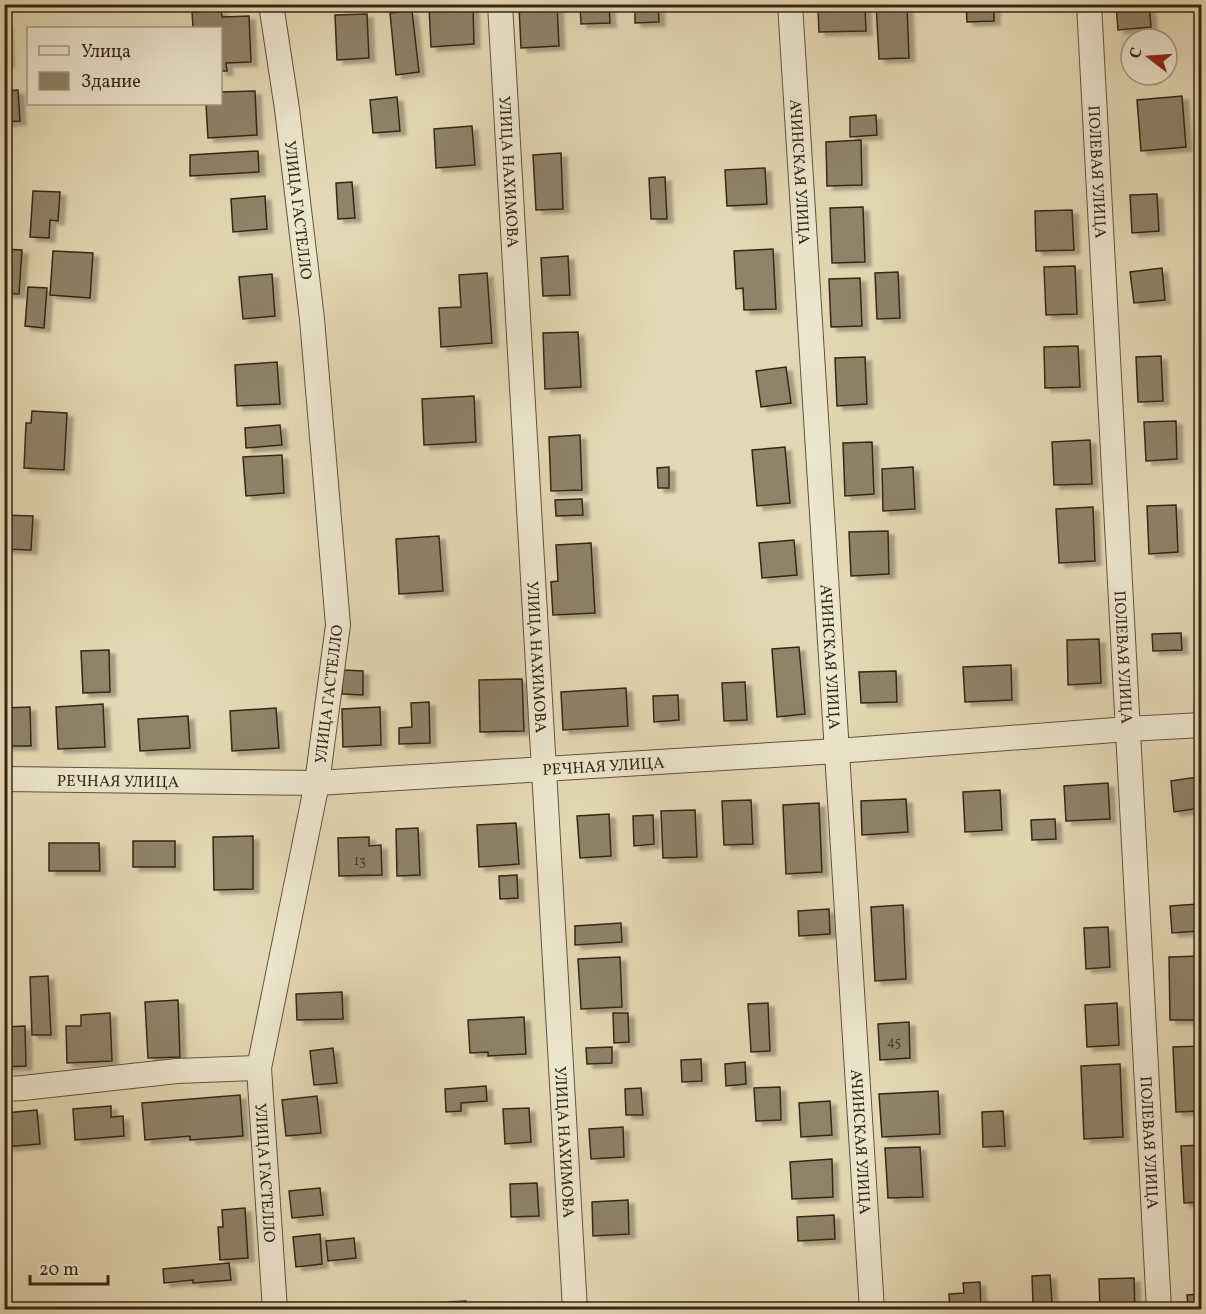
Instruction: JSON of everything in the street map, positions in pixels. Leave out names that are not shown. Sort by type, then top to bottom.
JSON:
[{"type":"street","name":"УЛИЦА ГАСТЕЛЛО","points":[[271,4],[287,109],[312,319],[338,626],[317,783],[259,1068],[275,1310]]},
{"type":"street","name":"УЛИЦА НАХИМОВА","points":[[500,4],[575,1310]]},
{"type":"street","name":"АЧИНСКАЯ УЛИЦА","points":[[790,4],[872,1310]]},
{"type":"street","name":"ПОЛЕВАЯ УЛИЦА","points":[[1089,4],[1159,1310]]},
{"type":"street","name":"РЕЧНАЯ УЛИЦА","points":[[4,779],[317,783],[837,751],[1202,725]]},
{"type":"street","points":[[4,1089],[177,1071],[259,1068]]},
{"type":"building","points":[[557,4],[559,46],[521,48],[519,6]]},
{"type":"building","points":[[580,4],[609,4],[610,23],[581,24]]},
{"type":"building","points":[[635,4],[658,4],[659,22],[635,23]]},
{"type":"building","points":[[876,4],[907,4],[909,58],[879,59]]},
{"type":"building","points":[[966,4],[994,4],[994,21],[967,22]]},
{"type":"building","points":[[1116,4],[1149,4],[1151,27],[1119,27],[1118,30]]},
{"type":"building","points":[[473,5],[474,44],[431,47],[429,7]]},
{"type":"building","points":[[865,7],[866,31],[819,32],[818,9]]},
{"type":"building","points":[[221,10],[222,17],[249,16],[251,62],[226,63],[227,71],[222,71],[222,27],[193,27],[192,12]]},
{"type":"building","points":[[412,11],[419,72],[396,75],[390,13]]},
{"type":"building","points":[[367,14],[369,58],[337,60],[335,15]]},
{"type":"building","points":[[4,24],[6,24],[8,63],[4,63]]},
{"type":"building","points":[[18,90],[20,121],[4,122],[4,91]]},
{"type":"building","points":[[255,91],[257,135],[208,138],[206,105],[222,105],[222,92]]},
{"type":"building","points":[[1182,96],[1186,147],[1141,151],[1137,100]]},
{"type":"building","points":[[397,97],[400,131],[373,133],[370,100]]},
{"type":"building","points":[[876,115],[877,135],[850,137],[850,117]]},
{"type":"building","points":[[472,126],[475,165],[436,168],[434,129]]},
{"type":"building","points":[[861,140],[862,185],[827,186],[826,142]]},
{"type":"building","points":[[258,151],[259,172],[190,176],[190,155]]},
{"type":"building","points":[[561,153],[563,209],[536,210],[533,155]]},
{"type":"building","points":[[765,168],[767,204],[727,206],[725,170]]},
{"type":"building","points":[[665,177],[667,219],[651,219],[649,178]]},
{"type":"building","points":[[352,182],[355,218],[338,219],[336,183]]},
{"type":"building","points":[[33,191],[60,192],[58,221],[50,220],[49,238],[30,237]]},
{"type":"building","points":[[1157,194],[1159,231],[1132,233],[1130,195]]},
{"type":"building","points":[[265,196],[267,229],[233,232],[231,199]]},
{"type":"building","points":[[863,207],[865,262],[832,263],[830,208]]},
{"type":"building","points":[[1072,210],[1074,250],[1036,251],[1035,211]]},
{"type":"building","points":[[4,249],[22,250],[19,294],[4,293]]},
{"type":"building","points":[[773,249],[776,309],[744,310],[743,288],[736,289],[734,251]]},
{"type":"building","points":[[53,251],[93,253],[90,298],[50,295]]},
{"type":"building","points":[[568,256],[570,295],[543,296],[541,258]]},
{"type":"building","points":[[1075,266],[1077,314],[1046,315],[1044,267]]},
{"type":"building","points":[[1162,268],[1165,300],[1134,303],[1130,272]]},
{"type":"building","points":[[898,272],[900,318],[877,319],[875,273]]},
{"type":"building","points":[[487,273],[492,343],[441,347],[439,308],[461,307],[459,275]]},
{"type":"building","points":[[272,274],[275,316],[243,319],[239,277]]},
{"type":"building","points":[[860,278],[862,326],[831,327],[829,279]]},
{"type":"building","points":[[28,287],[47,288],[44,328],[25,326]]},
{"type":"building","points":[[578,332],[581,387],[545,389],[543,333]]},
{"type":"building","points":[[1078,346],[1080,387],[1045,388],[1044,347]]},
{"type":"building","points":[[1161,356],[1163,401],[1138,402],[1136,357]]},
{"type":"building","points":[[865,357],[867,404],[837,406],[835,358]]},
{"type":"building","points":[[277,362],[280,404],[237,406],[235,365]]},
{"type":"building","points":[[786,367],[791,403],[761,407],[756,371]]},
{"type":"building","points":[[474,396],[476,442],[424,445],[422,399]]},
{"type":"building","points":[[32,411],[67,413],[64,470],[24,468],[26,423],[31,423]]},
{"type":"building","points":[[1176,421],[1177,459],[1146,461],[1144,422]]},
{"type":"building","points":[[280,425],[282,445],[246,448],[245,428]]},
{"type":"building","points":[[580,435],[582,490],[551,491],[549,437]]},
{"type":"building","points":[[1090,440],[1092,484],[1054,485],[1052,442]]},
{"type":"building","points":[[872,442],[874,494],[845,496],[843,443]]},
{"type":"building","points":[[785,447],[790,503],[757,506],[752,450]]},
{"type":"building","points":[[282,455],[284,493],[246,496],[243,457]]},
{"type":"building","points":[[669,467],[669,488],[658,488],[657,468]]},
{"type":"building","points":[[913,467],[915,509],[883,511],[882,469]]},
{"type":"building","points":[[582,499],[583,515],[556,516],[555,500]]},
{"type":"building","points":[[1176,505],[1178,552],[1149,554],[1147,506]]},
{"type":"building","points":[[1093,507],[1095,561],[1059,563],[1056,509]]},
{"type":"building","points":[[4,515],[33,516],[31,550],[4,549]]},
{"type":"building","points":[[888,531],[889,574],[851,576],[849,532]]},
{"type":"building","points":[[439,536],[443,591],[399,594],[396,539]]},
{"type":"building","points":[[794,540],[797,575],[762,578],[759,543]]},
{"type":"building","points":[[591,543],[595,613],[553,615],[551,582],[558,581],[556,545]]},
{"type":"building","points":[[1181,633],[1182,650],[1153,651],[1152,634]]},
{"type":"building","points":[[1099,639],[1101,683],[1068,685],[1067,640]]},
{"type":"building","points":[[799,647],[805,714],[777,717],[772,649]]},
{"type":"building","points":[[109,650],[110,692],[83,693],[81,651]]},
{"type":"building","points":[[1011,665],[1012,700],[965,702],[963,667]]},
{"type":"building","points":[[343,670],[363,671],[363,695],[342,694]]},
{"type":"building","points":[[896,671],[897,702],[861,703],[859,672]]},
{"type":"building","points":[[522,679],[524,731],[480,732],[479,680]]},
{"type":"building","points":[[745,682],[747,720],[724,721],[722,683]]},
{"type":"building","points":[[626,688],[628,726],[563,730],[561,692]]},
{"type":"building","points":[[678,695],[679,720],[654,722],[653,696]]},
{"type":"building","points":[[429,702],[430,743],[399,744],[399,728],[412,727],[411,703]]},
{"type":"building","points":[[103,704],[105,747],[58,749],[56,707]]},
{"type":"building","points":[[30,707],[31,746],[4,746],[4,708]]},
{"type":"building","points":[[380,707],[381,745],[343,747],[342,709]]},
{"type":"building","points":[[276,708],[279,748],[232,751],[230,711]]},
{"type":"building","points":[[188,716],[190,748],[140,751],[138,719]]},
{"type":"building","points":[[1197,777],[1200,808],[1174,812],[1171,781]]},
{"type":"building","points":[[1108,783],[1110,819],[1066,821],[1064,786]]},
{"type":"building","points":[[1000,790],[1002,830],[965,832],[963,792]]},
{"type":"building","points":[[906,799],[908,832],[862,835],[861,801]]},
{"type":"building","points":[[751,800],[753,844],[724,845],[722,801]]},
{"type":"building","points":[[819,803],[822,872],[786,874],[783,805]]},
{"type":"building","points":[[695,810],[697,857],[663,858],[661,811]]},
{"type":"building","points":[[609,814],[611,856],[580,858],[577,816]]},
{"type":"building","points":[[653,815],[654,844],[634,846],[633,816]]},
{"type":"building","points":[[1055,819],[1056,839],[1032,840],[1031,820]]},
{"type":"building","points":[[516,823],[519,864],[479,867],[477,825]]},
{"type":"building","points":[[418,828],[420,875],[397,876],[396,829]]},
{"type":"building","points":[[253,836],[253,889],[214,890],[213,837]]},
{"type":"building","points":[[369,837],[369,846],[381,845],[382,875],[339,876],[338,838]]},
{"type":"building","points":[[133,841],[175,841],[175,867],[133,867]]},
{"type":"building","points":[[49,843],[99,843],[100,871],[49,871]]},
{"type":"building","points":[[517,875],[518,898],[500,899],[499,876]]},
{"type":"building","points":[[1198,904],[1199,931],[1172,933],[1170,906]]},
{"type":"building","points":[[903,905],[906,979],[875,981],[871,907]]},
{"type":"building","points":[[829,909],[830,934],[799,936],[798,911]]},
{"type":"building","points":[[621,923],[622,942],[575,945],[575,926]]},
{"type":"building","points":[[1108,927],[1110,967],[1086,969],[1084,928]]},
{"type":"building","points":[[1202,956],[1202,1020],[1170,1020],[1169,957]]},
{"type":"building","points":[[620,957],[622,1007],[581,1009],[578,959]]},
{"type":"building","points":[[48,976],[51,1035],[32,1035],[30,977]]},
{"type":"building","points":[[342,992],[343,1019],[297,1020],[296,994]]},
{"type":"building","points":[[178,1000],[180,1057],[148,1058],[145,1002]]},
{"type":"building","points":[[768,1003],[770,1051],[751,1052],[748,1004]]},
{"type":"building","points":[[1117,1003],[1119,1045],[1087,1047],[1085,1005]]},
{"type":"building","points":[[110,1013],[112,1061],[67,1063],[66,1026],[81,1026],[81,1015]]},
{"type":"building","points":[[613,1013],[628,1013],[629,1042],[614,1043]]},
{"type":"building","points":[[524,1017],[526,1054],[488,1056],[488,1052],[470,1053],[468,1020]]},
{"type":"building","points":[[909,1022],[910,1058],[880,1060],[878,1024]]},
{"type":"building","points":[[25,1026],[26,1066],[4,1067],[4,1027]]},
{"type":"building","points":[[1202,1046],[1202,1111],[1176,1112],[1173,1047]]},
{"type":"building","points":[[612,1047],[612,1063],[587,1064],[586,1048]]},
{"type":"building","points":[[333,1048],[337,1083],[314,1085],[310,1051]]},
{"type":"building","points":[[701,1059],[702,1081],[682,1082],[681,1060]]},
{"type":"building","points":[[745,1062],[746,1084],[726,1086],[725,1064]]},
{"type":"building","points":[[1120,1064],[1123,1137],[1084,1139],[1081,1066]]},
{"type":"building","points":[[486,1086],[487,1101],[461,1103],[461,1111],[446,1112],[445,1089]]},
{"type":"building","points":[[780,1087],[781,1120],[756,1121],[754,1088]]},
{"type":"building","points":[[641,1088],[643,1115],[626,1115],[625,1089]]},
{"type":"building","points":[[938,1091],[940,1134],[882,1137],[879,1094]]},
{"type":"building","points":[[240,1095],[243,1136],[190,1140],[190,1136],[145,1140],[142,1103]]},
{"type":"building","points":[[317,1096],[321,1133],[286,1136],[282,1100]]},
{"type":"building","points":[[830,1101],[832,1135],[801,1137],[799,1103]]},
{"type":"building","points":[[111,1106],[111,1117],[123,1116],[124,1136],[75,1140],[73,1109]]},
{"type":"building","points":[[529,1108],[531,1142],[505,1144],[503,1109]]},
{"type":"building","points":[[37,1110],[40,1144],[4,1147],[4,1113]]},
{"type":"building","points":[[1003,1111],[1005,1146],[983,1147],[982,1112]]},
{"type":"building","points":[[623,1127],[624,1157],[591,1159],[589,1129]]},
{"type":"building","points":[[1202,1145],[1202,1202],[1184,1203],[1181,1146]]},
{"type":"building","points":[[920,1147],[923,1197],[888,1198],[885,1148]]},
{"type":"building","points":[[832,1159],[833,1197],[792,1199],[790,1162]]},
{"type":"building","points":[[537,1183],[539,1216],[511,1217],[510,1184]]},
{"type":"building","points":[[320,1188],[323,1215],[292,1218],[289,1191]]},
{"type":"building","points":[[628,1200],[629,1234],[593,1236],[592,1202]]},
{"type":"building","points":[[245,1208],[248,1258],[220,1260],[218,1227],[223,1227],[222,1210]]},
{"type":"building","points":[[834,1215],[835,1239],[798,1241],[797,1217]]},
{"type":"building","points":[[320,1234],[322,1264],[296,1267],[293,1237]]},
{"type":"building","points":[[354,1238],[356,1258],[328,1261],[326,1241]]},
{"type":"building","points":[[229,1263],[231,1280],[164,1283],[163,1269]]},
{"type":"building","points":[[1050,1275],[1052,1302],[1033,1303],[1032,1276]]},
{"type":"building","points":[[1134,1278],[1135,1310],[1100,1310],[1099,1279]]},
{"type":"building","points":[[980,1282],[981,1310],[950,1310],[949,1294],[964,1293],[963,1283]]},
{"type":"building","points":[[1202,1294],[1202,1310],[1188,1310],[1187,1295]]},
{"type":"building","points":[[466,1301],[466,1310],[448,1310],[448,1302]]},
{"type":"building","points":[[781,1303],[781,1310],[761,1310],[761,1304]]}]
